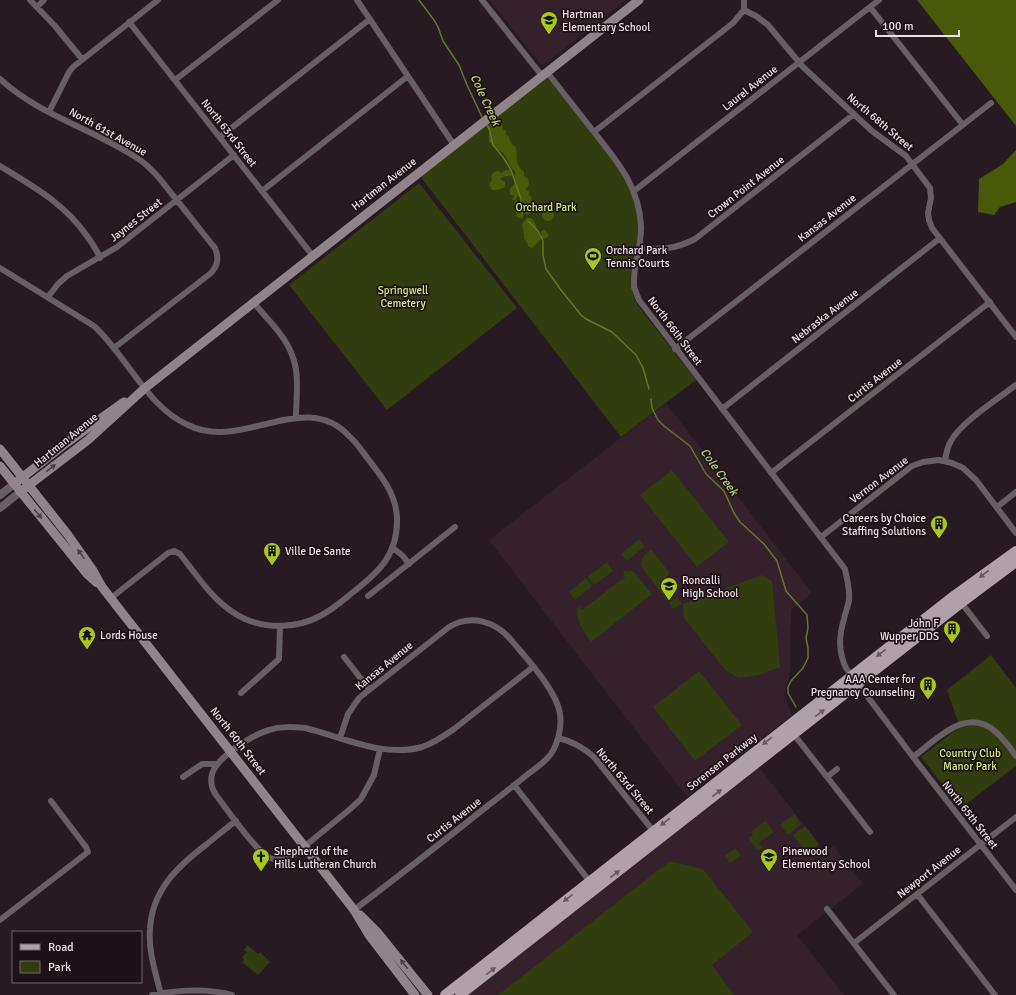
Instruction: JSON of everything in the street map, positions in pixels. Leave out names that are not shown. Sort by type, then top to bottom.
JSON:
[{"type":"main road","name":"Hartman Avenue","points":[[20,492],[88,440],[145,388],[253,302],[639,0]]},
{"type":"main road","name":"Hartman Avenue","points":[[14,484],[110,410],[145,388]]},
{"type":"main road","name":"North 60th Street","points":[[0,449],[23,477],[92,569],[110,598],[354,910],[369,935],[415,995]]},
{"type":"main road","name":"North 60th Street","points":[[0,466],[86,574],[102,587]]},
{"type":"main road","name":"Sorensen Parkway","points":[[460,995],[593,885],[958,599],[1016,551]]},
{"type":"main road","name":"Sorensen Parkway","points":[[958,599],[1016,562]]},
{"type":"main road","name":"Sorensen Parkway","points":[[445,995],[593,885]]},
{"type":"main road","name":"North 60th Street","points":[[354,910],[378,933],[428,995]]},
{"type":"street","points":[[30,0],[55,26],[82,59]]},
{"type":"street","points":[[37,7],[44,0]]},
{"type":"street","points":[[49,112],[69,72],[82,59],[158,0]]},
{"type":"street","points":[[175,80],[278,0]]},
{"type":"street","points":[[358,0],[454,145]]},
{"type":"street","name":"North 66th Street","points":[[482,0],[539,72],[550,76],[622,169],[634,191],[640,219],[641,235],[634,280],[637,296],[642,306],[845,569],[849,589],[849,603],[843,620],[839,646],[841,659],[854,680]]},
{"type":"street","points":[[594,132],[733,23],[744,10],[744,0]]},
{"type":"street","name":"Laurel Avenue","points":[[634,191],[879,0]]},
{"type":"street","points":[[870,7],[963,125]]},
{"type":"street","name":"North 68th Street","points":[[744,10],[756,16],[768,25],[799,63],[878,136],[904,153],[930,188],[931,198],[928,213],[932,228],[1016,336]]},
{"type":"street","points":[[220,137],[370,19]]},
{"type":"street","name":"North 63rd Street","points":[[129,22],[313,256]]},
{"type":"street","points":[[262,191],[408,76]]},
{"type":"street","name":"North 61st Avenue","points":[[0,79],[24,98],[138,158],[155,172],[214,248],[218,259],[211,273],[114,348]]},
{"type":"street","name":"Kansas Avenue","points":[[676,349],[991,103]]},
{"type":"street","name":"Crown Point Avenue","points":[[639,248],[655,250],[668,249],[682,246],[695,239],[854,114]]},
{"type":"street","name":"Jaynes Street","points":[[48,297],[58,284],[67,276],[117,247],[234,156]]},
{"type":"street","points":[[0,166],[42,191],[58,203],[82,230],[100,258]]},
{"type":"street","name":"Nebraska Avenue","points":[[722,409],[940,238]]},
{"type":"street","points":[[0,268],[94,326],[114,348],[159,404],[172,416],[188,426],[205,431],[233,432],[296,418],[313,417],[322,419],[339,427],[354,441],[382,477],[390,491],[396,510],[396,530],[393,548],[389,557],[375,575],[333,608],[310,621],[292,625],[267,625],[252,621],[228,609],[212,595],[180,554],[174,552],[168,553],[110,598]]},
{"type":"street","points":[[253,302],[282,336],[293,357],[296,377],[296,418]]},
{"type":"street","name":"Curtis Avenue","points":[[772,473],[990,302]]},
{"type":"street","points":[[1016,385],[959,429],[951,439],[944,461],[958,465],[970,473],[1016,533]]},
{"type":"street","name":"Vernon Avenue","points":[[821,537],[912,466],[927,461],[944,461]]},
{"type":"street","name":"Hartman Avenue","points":[[0,495],[14,484]]},
{"type":"street","name":"Hartman Avenue","points":[[0,508],[20,492]]},
{"type":"street","points":[[997,507],[1016,492]]},
{"type":"street","points":[[368,596],[455,528]]},
{"type":"street","points":[[393,548],[403,556],[409,564]]},
{"type":"street","points":[[958,599],[986,636]]},
{"type":"street","name":"Kansas Avenue","points":[[340,738],[345,720],[351,708],[359,698],[448,627],[462,621],[478,620],[490,623],[504,632],[533,667]]},
{"type":"street","points":[[241,693],[279,659],[280,626]]},
{"type":"street","points":[[344,657],[369,689]]},
{"type":"street","points":[[380,749],[374,775],[361,798],[349,810],[294,855],[283,859],[277,860],[270,858],[259,850],[216,795],[211,785],[211,776],[217,764],[231,752],[256,735],[282,727],[305,728],[380,749],[395,751],[422,747],[435,742],[454,729],[533,667],[552,692],[558,705],[561,722],[558,738]]},
{"type":"street","name":"North 65th Street","points":[[854,680],[1016,890]]},
{"type":"street","points":[[913,757],[955,726],[974,722],[986,725],[994,730],[1016,756]]},
{"type":"street","points":[[791,730],[870,832]]},
{"type":"street","name":"North 63rd Street","points":[[558,738],[581,748],[594,757],[656,835]]},
{"type":"street","name":"Curtis Avenue","points":[[354,910],[514,786],[547,758],[556,746],[558,738]]},
{"type":"street","points":[[183,776],[202,764],[217,764]]},
{"type":"street","points":[[827,777],[837,769]]},
{"type":"street","points":[[514,786],[593,885]]},
{"type":"street","points":[[0,920],[88,852],[86,847],[51,801]]},
{"type":"street","name":"Newport Avenue","points":[[854,942],[1016,816]]},
{"type":"street","points":[[161,994],[156,981],[150,938],[151,918],[158,898],[180,865],[236,821]]},
{"type":"street","points":[[917,894],[995,995]]},
{"type":"street","points":[[827,909],[894,995]]},
{"type":"street","points":[[152,995],[182,990],[200,990],[232,995]]},
{"type":"shaded area","name":"Hartman Elementary School","points":[[490,0],[626,0],[542,66]]},
{"type":"shaded area","name":"Roncalli High School","points":[[666,403],[812,593],[791,610],[790,673],[784,696],[792,715],[687,797],[489,540]]},
{"type":"shaded area","points":[[759,767],[825,852],[834,846],[863,884],[797,935],[844,995],[468,995]]},
{"type":"green space","points":[[917,0],[1016,0],[1016,126]]},
{"type":"green space","name":"Orchard Park","points":[[546,78],[606,151],[627,184],[636,208],[638,221],[631,276],[631,287],[634,296],[639,307],[696,380],[621,437],[420,176]]},
{"type":"green space","points":[[495,122],[500,122],[503,129],[506,131],[506,135],[509,136],[509,139],[516,147],[517,161],[524,172],[524,176],[529,182],[528,187],[525,189],[529,191],[533,206],[530,214],[525,214],[524,210],[526,206],[520,197],[517,196],[516,200],[512,200],[514,195],[510,195],[510,189],[516,182],[514,179],[515,172],[504,154],[489,142],[489,130],[487,127],[491,124],[494,125]]},
{"type":"green space","points":[[1016,150],[1016,202],[1000,207],[994,215],[978,212],[979,179],[1003,164]]},
{"type":"green space","points":[[506,170],[510,170],[512,176],[507,176],[500,179],[505,182],[505,187],[498,190],[492,190],[489,184],[492,180],[491,176],[494,172],[499,171],[501,173]]},
{"type":"green space","name":"Springwell Cemetery","points":[[419,183],[517,308],[387,410],[289,285]]},
{"type":"green space","points":[[516,200],[522,208],[523,218],[517,217],[514,202]]},
{"type":"green space","points":[[546,209],[550,209],[554,215],[550,221],[546,221],[542,217],[542,213]]},
{"type":"green space","points":[[527,218],[531,218],[533,220],[540,236],[542,235],[541,232],[544,229],[549,235],[547,238],[541,239],[532,248],[529,247],[524,238],[522,224]]},
{"type":"green space","points":[[672,470],[729,542],[697,567],[640,495]]},
{"type":"green space","points":[[639,539],[644,547],[627,561],[621,554]]},
{"type":"green space","points":[[651,549],[669,572],[668,576],[662,580],[669,595],[667,601],[641,566],[642,558]]},
{"type":"green space","points":[[607,562],[613,571],[594,585],[587,577]]},
{"type":"green space","points":[[626,570],[627,572],[632,571],[635,573],[652,594],[591,642],[578,620],[577,611],[579,606],[582,610],[625,577],[623,573]]},
{"type":"green space","points":[[762,575],[772,581],[780,667],[759,675],[739,678],[725,670],[684,618],[683,604]]},
{"type":"green space","points":[[586,578],[592,586],[575,600],[569,592]]},
{"type":"green space","points":[[677,597],[682,604],[673,609],[669,603]]},
{"type":"green space","name":"Country Club Manor Park","points":[[991,655],[1016,688],[1016,766],[961,808],[921,757],[960,728],[947,690]]},
{"type":"green space","points":[[699,671],[742,725],[695,761],[653,707]]},
{"type":"green space","points":[[794,814],[801,824],[788,835],[780,825]]},
{"type":"green space","points":[[765,821],[774,832],[759,843],[763,848],[758,851],[748,838],[753,835],[751,832]]},
{"type":"green space","points":[[805,826],[819,844],[807,854],[793,835]]},
{"type":"green space","points":[[735,848],[741,855],[730,863],[725,856]]},
{"type":"green space","points":[[670,861],[703,869],[753,932],[712,965],[734,995],[498,995]]},
{"type":"green space","points":[[247,945],[258,954],[260,952],[270,962],[258,975],[242,962],[244,960],[242,957],[247,952],[244,950]]},
{"type":"waterway","name":"Cole Creek","points":[[419,0],[434,20],[443,41],[459,65],[482,117]]},
{"type":"waterway","name":"Cole Creek","points":[[486,124],[489,128],[493,145],[511,170],[521,199],[523,213]]},
{"type":"waterway","name":"Cole Creek","points":[[528,221],[538,231],[543,241],[543,255],[546,269],[561,290],[581,315],[612,332],[636,355],[643,368],[649,389]]},
{"type":"waterway","name":"Cole Creek","points":[[651,399],[652,408],[658,420],[690,446],[706,474],[724,491],[734,513],[740,522],[764,544],[777,561],[786,591],[807,615],[808,628],[806,638],[808,658],[803,668],[791,681],[788,687],[788,693],[796,707]]},
{"type":"place","name":"Hartman Elementary School","points":[[549,35]]},
{"type":"place","name":"Orchard Park Tennis Courts","points":[[593,271]]},
{"type":"place","name":"Careers by Choice Staffing Solutions","points":[[939,539]]},
{"type":"place","name":"Ville De Sante","points":[[272,566]]},
{"type":"place","name":"Roncalli High School","points":[[669,601]]},
{"type":"place","name":"John F Wupper DDS","points":[[952,644]]},
{"type":"place","name":"Lords House","points":[[87,650]]},
{"type":"place","name":"AAA Center for Pregnancy Counseling","points":[[928,700]]},
{"type":"place","name":"Shepherd of the Hills Lutheran Church","points":[[261,872]]},
{"type":"place","name":"Pinewood Elementary School","points":[[769,872]]}]
